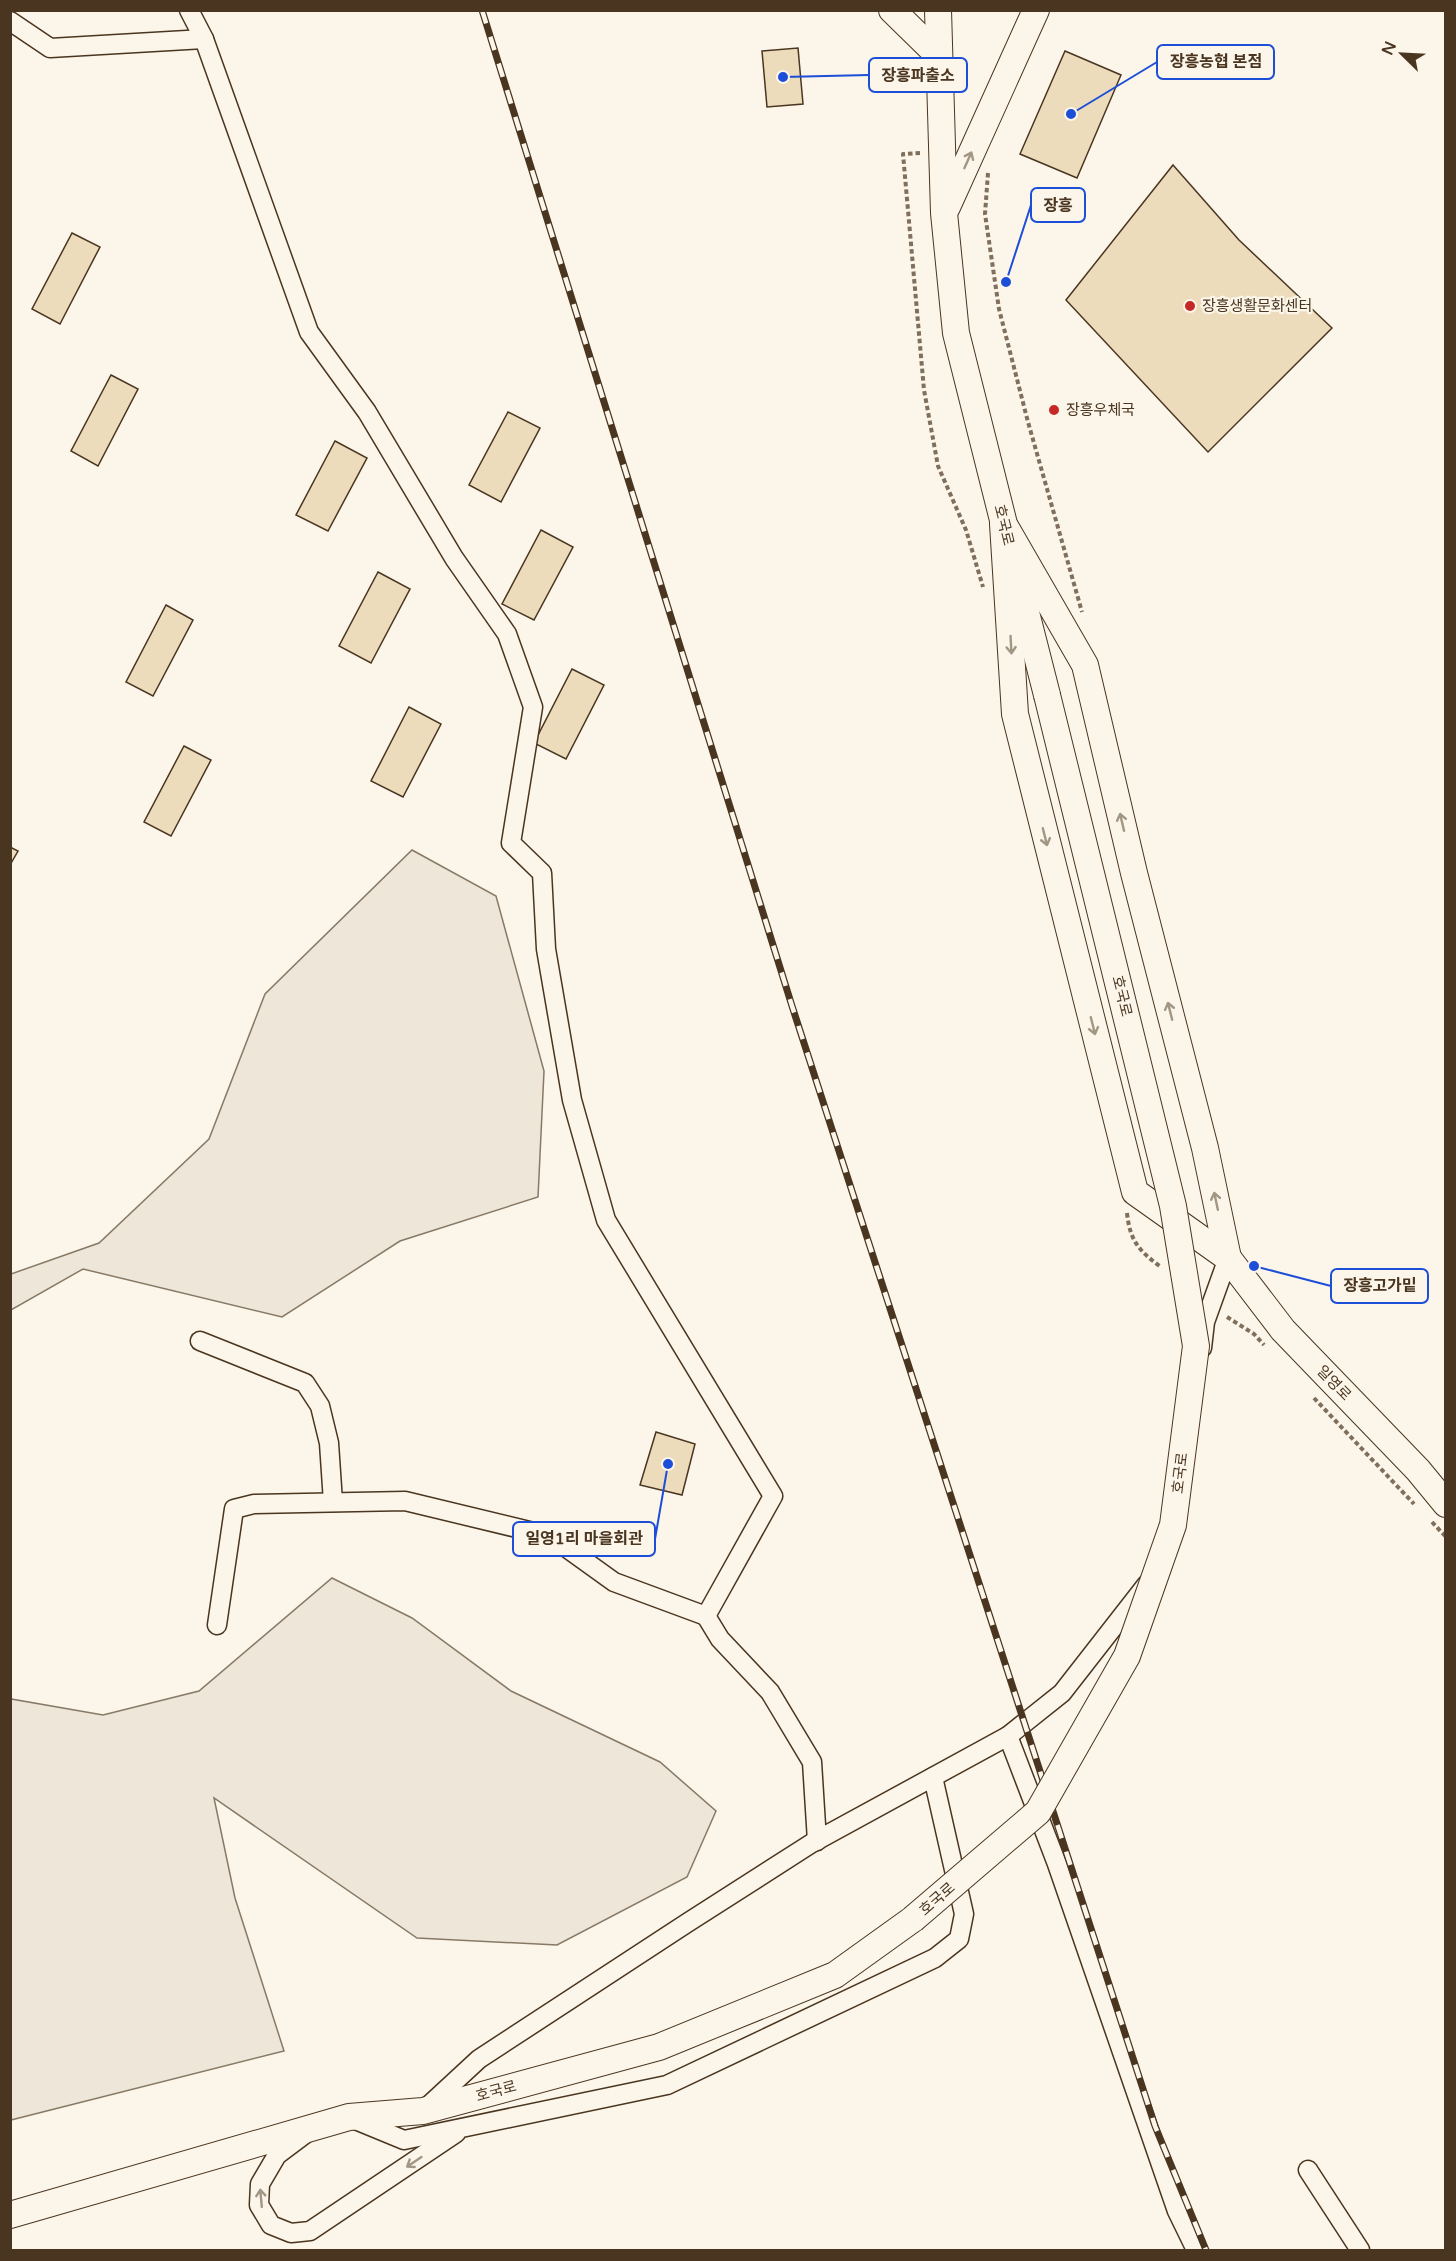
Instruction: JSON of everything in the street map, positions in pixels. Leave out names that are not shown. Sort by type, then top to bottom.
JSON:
[{"type":"main road","points":[[892,10],[939,56]]},
{"type":"main road","name":"호국로","points":[[10,2215],[349,2117],[423,2111],[659,2047],[835,1975],[913,1919],[1038,1812],[1127,1656],[1173,1525],[1196,1346],[1173,1206],[956,333],[944,213],[938,10]]},
{"type":"main road","points":[[944,213],[1036,10]]},
{"type":"main road","points":[[1004,524],[1015,714],[1135,1192],[1228,1258]]},
{"type":"main road","points":[[1004,524],[1085,664],[1134,873],[1205,1148],[1228,1258]]},
{"type":"main road","name":"일영로","points":[[1228,1258],[1283,1330],[1418,1470],[1446,1504]]},
{"type":"street","points":[[189,10],[204,39],[309,332],[367,412],[454,558],[507,634],[533,707],[511,843],[542,873],[546,949],[570,1089],[606,1220],[773,1496],[706,1616]]},
{"type":"street","points":[[10,21],[50,48],[204,39]]},
{"type":"street","points":[[423,2111],[479,2059],[817,1841],[1008,1736],[1062,1693],[1154,1575],[1197,1401],[1205,1322],[1228,1258]]},
{"type":"street","points":[[200,1341],[305,1383],[320,1406],[329,1443],[333,1502]]},
{"type":"street","points":[[217,1625],[234,1509],[254,1504],[405,1501],[550,1536],[614,1582],[706,1616],[720,1639],[770,1692],[812,1762],[817,1841]]},
{"type":"street","points":[[1008,1736],[1057,1864],[1177,2211],[1196,2250]]},
{"type":"street","points":[[349,2117],[405,2140],[667,2085],[935,1958],[959,1939],[964,1914],[933,1777]]},
{"type":"street","points":[[315,2127],[277,2155],[260,2184],[259,2205],[272,2225],[291,2233],[310,2231],[462,2128]]},
{"type":"street","points":[[1308,2170],[1360,2250]]},
{"type":"path","points":[[989,162],[985,214],[999,309],[1084,622]]},
{"type":"shaded area","points":[[412,850],[496,896],[544,1071],[538,1197],[400,1241],[282,1317],[83,1269],[11,1310],[11,1274],[99,1243],[209,1139],[265,994]]},
{"type":"shaded area","points":[[332,1578],[412,1618],[511,1691],[660,1762],[716,1811],[687,1877],[557,1945],[417,1938],[214,1798],[235,1898],[284,2051],[11,2120],[11,1699],[103,1715],[199,1691]]},
{"type":"building","points":[[798,48],[803,104],[767,107],[762,51]]},
{"type":"building","points":[[1065,51],[1121,75],[1077,178],[1020,154]]},
{"type":"building","name":"장흥생활문화센터","points":[[1173,165],[1239,240],[1332,328],[1208,452],[1066,300]]},
{"type":"building","points":[[72,233],[100,247],[60,324],[32,309]]},
{"type":"building","points":[[111,375],[138,389],[98,466],[71,451]]},
{"type":"building","points":[[508,412],[540,428],[501,502],[469,485]]},
{"type":"building","points":[[335,441],[367,458],[328,531],[296,515]]},
{"type":"building","points":[[541,530],[573,547],[534,620],[502,604]]},
{"type":"building","points":[[378,572],[410,589],[371,663],[339,646]]},
{"type":"building","points":[[166,605],[193,620],[153,696],[126,682]]},
{"type":"building","points":[[572,669],[604,685],[566,759],[534,743]]},
{"type":"building","points":[[409,707],[441,724],[403,797],[371,781]]},
{"type":"building","points":[[184,746],[211,760],[171,836],[144,822]]},
{"type":"building","points":[[10,847],[18,851],[10,865]]},
{"type":"building","points":[[656,1432],[695,1444],[682,1495],[640,1485]]},
{"type":"railway","points":[[482,10],[792,1006],[1155,2126],[1206,2250]]},
{"type":"place","name":"장흥파출소","points":[[783,77]]},
{"type":"place","name":"장흥농협 본점","points":[[1071,114]]},
{"type":"place","name":"장흥","points":[[1006,282]]},
{"type":"place","name":"장흥생활문화센터","points":[[1190,306]]},
{"type":"place","name":"장흥우체국","points":[[1054,410]]},
{"type":"place","name":"장흥고가밑","points":[[1254,1266]]},
{"type":"place","name":"일영1리 마을회관","points":[[668,1464]]}]
